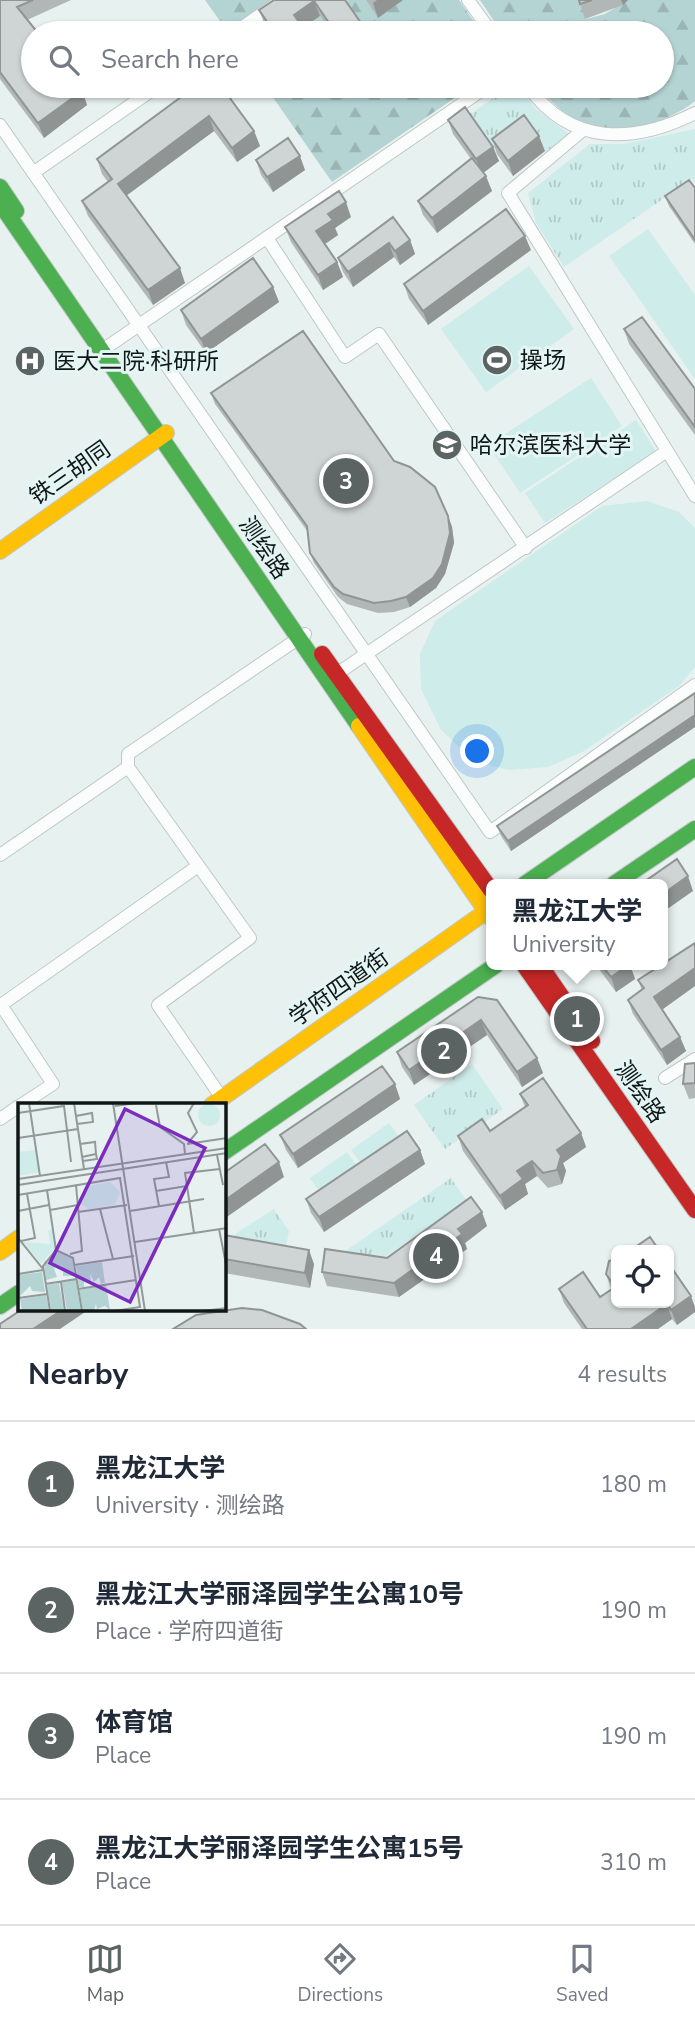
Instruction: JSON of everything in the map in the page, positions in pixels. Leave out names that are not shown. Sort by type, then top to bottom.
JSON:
[{"type":"main road","name":"测绘路","points":[[0,187],[163,435]]},
{"type":"main road","name":"测绘路","points":[[0,203],[302,636],[486,906]]},
{"type":"main road","name":"铁三胡同","points":[[0,551],[163,435]]},
{"type":"main road","name":"测绘路","points":[[302,636],[338,673],[486,883]]},
{"type":"main road","points":[[532,879],[695,767]]},
{"type":"main road","points":[[621,879],[695,829]]},
{"type":"main road","name":"学府四道街","points":[[217,1102],[486,915]]},
{"type":"main road","points":[[226,1151],[489,970]]},
{"type":"main road","name":"测绘路","points":[[527,970],[695,1210]]},
{"type":"main road","name":"测绘路","points":[[543,970],[695,1191]]},
{"type":"main road","points":[[0,1252],[18,1239]]},
{"type":"main road","points":[[0,1306],[18,1294]]},
{"type":"street","points":[[251,21],[282,0]]},
{"type":"street","points":[[468,0],[483,21]]},
{"type":"street","points":[[33,173],[141,98]]},
{"type":"street","points":[[107,347],[471,98]]},
{"type":"street","points":[[538,98],[550,112],[583,130],[605,135],[629,134],[675,122],[695,113]]},
{"type":"street","points":[[0,125],[489,832],[695,685]]},
{"type":"street","points":[[583,130],[508,193],[695,496]]},
{"type":"street","points":[[267,238],[345,357],[379,334],[526,548]]},
{"type":"street","points":[[338,673],[368,656],[667,451]]},
{"type":"street","points":[[217,1102],[158,1006],[250,939],[128,767],[128,754],[302,636]]},
{"type":"street","points":[[0,855],[128,767]]},
{"type":"street","points":[[24,1103],[53,1084],[0,1005],[198,866]]},
{"type":"street","points":[[665,1078],[695,1059]]},
{"type":"street","points":[[0,1119],[18,1107]]},
{"type":"green space","points":[[205,0],[271,0],[241,21],[220,21]]},
{"type":"green space","points":[[348,0],[366,0],[378,17],[403,0],[459,0],[474,21],[356,21],[343,3]]},
{"type":"green space","points":[[480,0],[581,0],[586,19],[605,14],[628,0],[695,0],[695,101],[659,121],[631,128],[603,129],[574,119],[548,98],[674,98],[674,21],[494,21]]},
{"type":"green space","points":[[273,98],[454,98],[332,182]]},
{"type":"green space","points":[[493,98],[526,98],[537,110],[569,134],[546,152],[529,130],[497,154],[469,115]]},
{"type":"green space","points":[[695,129],[695,182],[692,179],[564,267],[536,223],[528,193],[590,144],[624,144]]},
{"type":"green space","points":[[648,229],[695,295],[695,379],[609,256]]},
{"type":"green space","name":"操场","points":[[529,266],[574,329],[486,392],[441,329]]},
{"type":"green space","points":[[591,378],[622,426],[520,493],[488,445]]},
{"type":"green space","points":[[636,420],[656,451],[545,523],[525,493]]},
{"type":"green space","points":[[647,501],[679,512],[695,528],[695,667],[679,686],[584,751],[548,767],[509,770],[475,762],[441,730],[421,689],[420,654],[435,621],[602,506]]},
{"type":"green space","points":[[472,1064],[503,1109],[445,1149],[414,1105]]},
{"type":"green space","points":[[389,1123],[404,1144],[366,1170],[351,1150]]},
{"type":"green space","points":[[347,1152],[362,1173],[324,1199],[310,1178]]},
{"type":"green space","points":[[451,1178],[466,1200],[371,1267],[344,1252]]},
{"type":"green space","points":[[274,1209],[289,1231],[285,1251],[233,1242],[235,1234]]},
{"type":"building","points":[[0,0],[33,0],[17,7],[28,21],[21,21],[21,98],[72,98],[38,123],[0,72]]},
{"type":"building","points":[[274,0],[345,0],[360,21],[328,21],[314,1],[294,15],[298,21],[267,21],[259,10]]},
{"type":"building","points":[[180,98],[230,98],[254,131],[232,148],[209,116],[118,184],[180,268],[148,290],[82,201],[112,179],[97,159]]},
{"type":"building","points":[[465,107],[493,147],[476,159],[448,120]]},
{"type":"building","points":[[524,115],[539,136],[508,161],[492,139]]},
{"type":"building","points":[[288,138],[300,156],[267,177],[256,160]]},
{"type":"building","points":[[472,158],[486,176],[432,218],[418,201]]},
{"type":"building","points":[[689,180],[695,188],[695,240],[665,196]]},
{"type":"building","points":[[339,191],[346,202],[328,214],[333,220],[316,231],[337,262],[318,275],[285,227]]},
{"type":"building","points":[[506,209],[525,236],[423,311],[404,284]]},
{"type":"building","points":[[393,217],[410,240],[395,251],[389,243],[348,272],[338,258]]},
{"type":"building","points":[[253,258],[273,287],[201,339],[181,310]]},
{"type":"building","points":[[642,317],[695,389],[695,427],[624,329]]},
{"type":"building","points":[[303,331],[394,461],[410,467],[435,487],[448,516],[450,533],[442,564],[433,578],[406,597],[374,603],[343,594],[334,587],[310,553],[307,526],[211,393]]},
{"type":"building","points":[[695,693],[695,715],[508,841],[497,826]]},
{"type":"building","points":[[677,859],[688,876],[668,890],[668,879],[648,879]]},
{"type":"building","points":[[695,943],[695,968],[654,997],[680,1037],[661,1050],[628,1000],[644,988],[638,980],[653,970],[668,970],[668,961]]},
{"type":"building","points":[[605,970],[622,970],[611,977]]},
{"type":"building","points":[[478,997],[497,1000],[537,1058],[517,1072],[481,1020],[409,1070],[397,1052]]},
{"type":"building","points":[[695,1063],[695,1083],[683,1084],[685,1064]]},
{"type":"building","points":[[382,1066],[395,1084],[293,1154],[280,1135]]},
{"type":"building","points":[[543,1078],[581,1133],[557,1150],[561,1156],[557,1170],[543,1173],[532,1161],[517,1171],[523,1179],[500,1196],[458,1136],[482,1119],[490,1131],[528,1105],[520,1094]]},
{"type":"building","points":[[407,1131],[420,1150],[319,1217],[306,1199]]},
{"type":"building","points":[[265,1144],[279,1162],[226,1200],[226,1172]]},
{"type":"building","points":[[471,1197],[482,1212],[458,1229],[462,1234],[394,1283],[322,1272],[325,1249],[387,1258]]},
{"type":"building","points":[[226,1235],[309,1250],[305,1273],[226,1259]]},
{"type":"building","points":[[650,1237],[656,1245],[638,1245]]},
{"type":"building","points":[[611,1260],[611,1281],[606,1274]]},
{"type":"building","points":[[674,1271],[691,1296],[674,1308]]},
{"type":"building","points":[[583,1272],[600,1297],[611,1290],[611,1308],[661,1308],[631,1329],[587,1329],[559,1289]]},
{"type":"building","points":[[242,1308],[262,1310],[300,1324],[306,1329],[173,1329],[196,1315]]},
{"type":"building","points":[[20,1311],[60,1311],[33,1329],[0,1329],[0,1324]]},
{"type":"traffic: fast","points":[[0,187],[16,211]]},
{"type":"traffic: fast","points":[[0,203],[359,726]]},
{"type":"traffic: fast","points":[[532,879],[695,767]]},
{"type":"traffic: fast","points":[[621,879],[695,829]]},
{"type":"traffic: fast","points":[[226,1151],[489,970]]},
{"type":"traffic: fast","points":[[0,1306],[18,1294]]},
{"type":"traffic: slow","points":[[0,551],[166,433]]},
{"type":"traffic: slow","points":[[359,726],[486,911]]},
{"type":"traffic: slow","points":[[215,1103],[486,912]]},
{"type":"traffic: slow","points":[[0,1252],[18,1239]]},
{"type":"traffic: jam","points":[[322,654],[486,883]]},
{"type":"traffic: jam","points":[[527,970],[695,1210]]},
{"type":"traffic: jam","points":[[543,970],[592,1041]]},
{"type":"place","name":"操场","points":[[497,360]]},
{"type":"place","name":"医大二院·科研所","points":[[30,361]]},
{"type":"place","name":"哈尔滨医科大学","points":[[447,445]]},
{"type":"place","name":"体育馆","points":[[346,481]]},
{"type":"place","name":"黑龙江大学","points":[[577,1019]]},
{"type":"place","name":"黑龙江大学丽泽园学生公寓10号","points":[[444,1051]]},
{"type":"place","name":"黑龙江大学丽泽园学生公寓15号","points":[[436,1256]]}]
